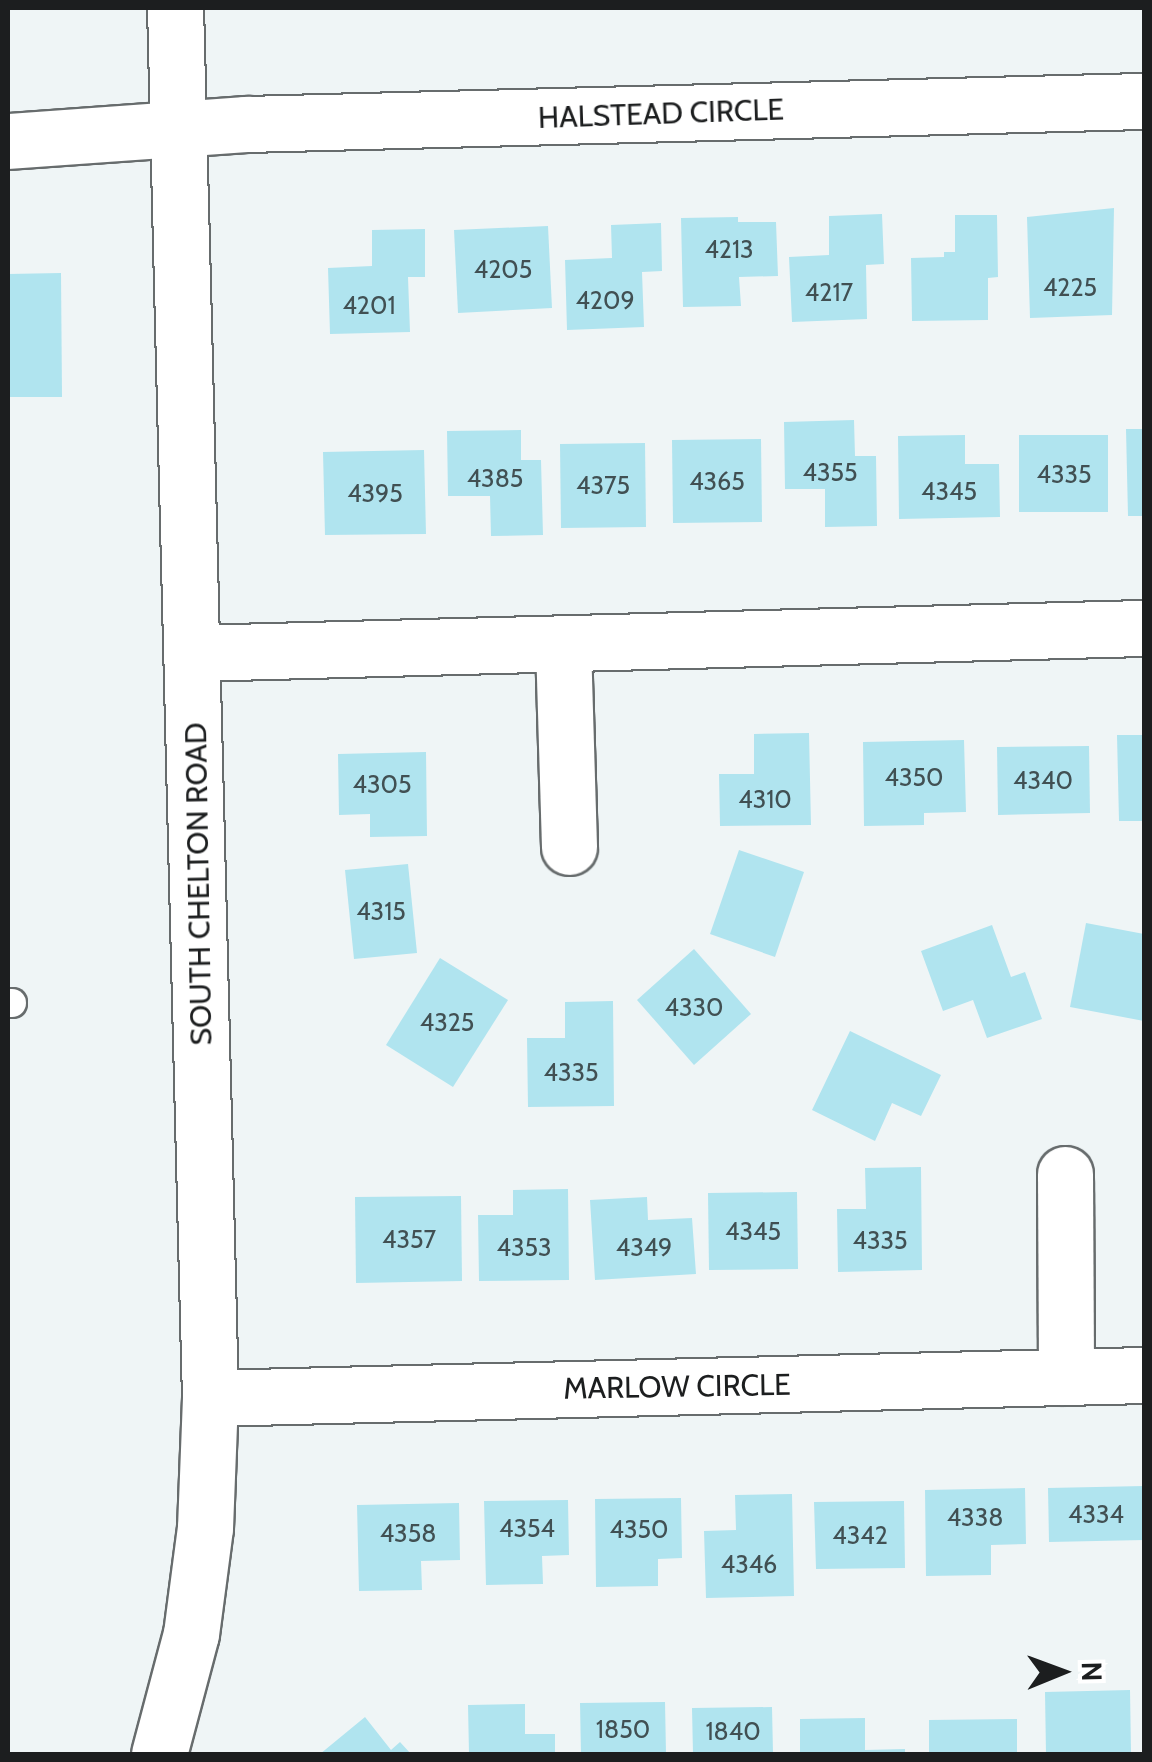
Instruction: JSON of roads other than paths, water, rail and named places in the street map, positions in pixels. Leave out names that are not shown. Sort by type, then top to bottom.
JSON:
[{"type":"street","name":"SOUTH CHELTON ROAD","points":[[159,1754],[191,1634],[205,1528],[210,1398],[175,8]]},
{"type":"street","name":"HALSTEAD CIRCLE","points":[[20,141],[246,124],[1144,101]]},
{"type":"street","points":[[194,653],[1144,628]]},
{"type":"street","points":[[563,644],[569,847]]},
{"type":"street","points":[[1065,1174],[1066,1378]]},
{"type":"street","name":"MARLOW CIRCLE","points":[[210,1398],[1144,1375]]}]
